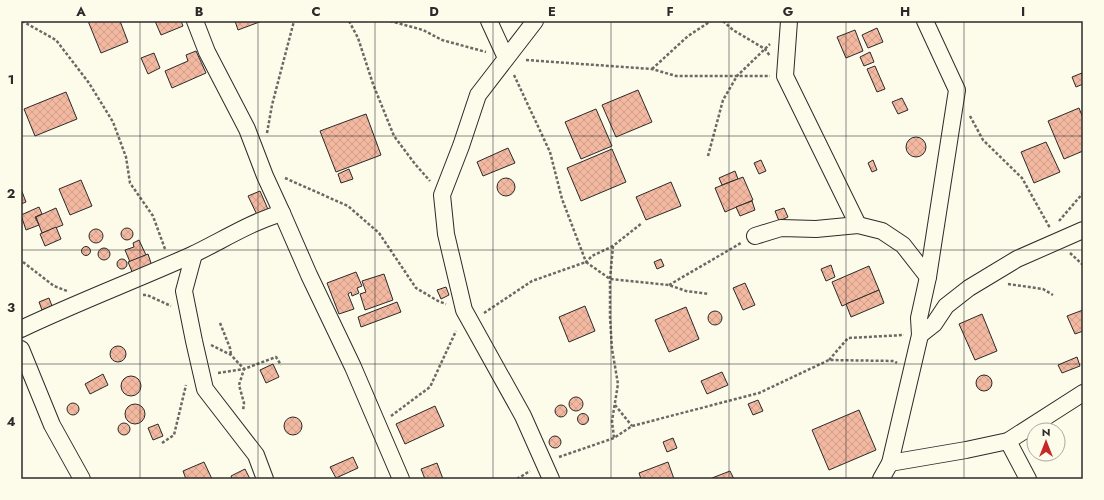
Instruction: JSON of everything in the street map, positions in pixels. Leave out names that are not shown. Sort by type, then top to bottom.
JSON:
[{"type":"street","points":[[194,21],[207,52],[247,129],[265,176],[309,275],[353,367],[401,479]]},
{"type":"street","points":[[489,21],[506,58]]},
{"type":"street","points":[[535,21],[478,95],[461,146],[442,195],[446,234],[464,310],[523,416],[551,479]]},
{"type":"street","points":[[881,479],[890,463],[920,335],[919,318],[928,277],[957,90],[925,21]]},
{"type":"street","points":[[789,22],[785,76],[858,225]]},
{"type":"street","points":[[21,329],[88,298],[194,254],[265,218],[282,213]]},
{"type":"street","points":[[755,236],[781,228],[816,229],[858,225],[882,231],[903,245],[928,277]]},
{"type":"street","points":[[920,335],[934,324],[946,306],[969,288],[1018,259],[1083,230]]},
{"type":"street","points":[[194,254],[184,291],[205,390],[256,455],[265,479]]},
{"type":"street","points":[[21,349],[52,425],[82,479]]},
{"type":"street","points":[[890,463],[1008,441],[1083,393]]},
{"type":"street","points":[[1008,441],[1028,479]]},
{"type":"path","points":[[22,21],[56,40],[89,83],[113,122],[126,157],[130,183],[153,216],[171,263]]},
{"type":"path","points":[[266,138],[272,105],[294,21]]},
{"type":"path","points":[[349,21],[358,38],[373,84],[394,136],[415,164],[442,195]]},
{"type":"path","points":[[390,21],[423,30],[442,40],[506,58],[652,69],[676,76],[785,76]]},
{"type":"path","points":[[652,69],[688,36],[711,21]]},
{"type":"path","points":[[723,21],[734,30],[765,49],[785,76]]},
{"type":"path","points":[[708,156],[723,100],[737,76],[765,49],[789,22]]},
{"type":"path","points":[[506,58],[550,152],[562,199],[586,262],[610,279],[669,285],[686,291],[709,294]]},
{"type":"path","points":[[970,115],[983,140],[1022,178],[1057,241]]},
{"type":"path","points":[[265,176],[277,175],[348,206],[379,233],[416,288],[438,301],[464,310],[482,314],[532,281],[586,262],[592,256],[613,246],[642,223]]},
{"type":"path","points":[[1057,241],[1058,223],[1083,193]]},
{"type":"path","points":[[669,285],[726,251],[755,236]]},
{"type":"path","points":[[613,246],[610,279],[612,349],[618,384],[612,421],[614,438]]},
{"type":"path","points":[[23,262],[54,286],[88,298]]},
{"type":"path","points":[[140,295],[147,295],[189,316]]},
{"type":"path","points":[[378,426],[430,387],[451,343],[464,310]]},
{"type":"path","points":[[220,323],[230,348],[231,355]]},
{"type":"path","points":[[517,479],[544,462],[614,438],[632,426],[759,393],[829,360],[848,338],[920,335]]},
{"type":"path","points":[[207,339],[211,345],[231,355],[244,369]]},
{"type":"path","points":[[205,390],[212,374],[244,369],[276,357],[281,365]]},
{"type":"path","points":[[829,360],[894,361],[911,375]]},
{"type":"path","points":[[241,435],[244,403],[239,385],[244,369]]},
{"type":"path","points":[[162,443],[174,435],[187,378]]},
{"type":"path","points":[[615,404],[632,426]]},
{"type":"building","points":[[88,21],[120,21],[128,42],[101,53]]},
{"type":"building","points":[[155,21],[181,21],[183,26],[161,35]]},
{"type":"building","points":[[235,21],[262,21],[238,30]]},
{"type":"building","points":[[877,28],[883,42],[868,48],[862,35]]},
{"type":"building","points":[[855,30],[863,51],[846,58],[837,37]]},
{"type":"building","points":[[196,51],[206,73],[172,88],[165,71],[188,61],[186,55]]},
{"type":"building","points":[[870,52],[874,62],[864,66],[860,57]]},
{"type":"building","points":[[154,53],[160,68],[148,74],[141,58]]},
{"type":"building","points":[[875,66],[885,89],[877,92],[867,69]]},
{"type":"building","points":[[1082,73],[1083,84],[1076,87],[1072,77]]},
{"type":"building","points":[[638,90],[652,122],[616,137],[602,105]]},
{"type":"building","points":[[66,92],[77,119],[35,136],[24,109]]},
{"type":"building","points":[[902,98],[908,110],[898,114],[892,102]]},
{"type":"building","points":[[1079,108],[1083,118],[1083,151],[1064,159],[1048,121]]},
{"type":"building","points":[[596,109],[612,146],[581,159],[565,122]]},
{"type":"building","points":[[366,114],[381,155],[336,172],[320,131]]},
{"type":"building","points":[[916,137],[923,140],[926,147],[923,154],[916,157],[909,154],[906,147],[909,140]]},
{"type":"building","points":[[1046,142],[1060,172],[1034,183],[1021,152]]},
{"type":"building","points":[[508,148],[515,163],[483,176],[477,162]]},
{"type":"building","points":[[612,149],[626,182],[581,201],[567,168]]},
{"type":"building","points":[[761,160],[766,171],[759,174],[754,163]]},
{"type":"building","points":[[873,160],[877,170],[872,172],[868,163]]},
{"type":"building","points":[[349,169],[353,179],[341,183],[338,174]]},
{"type":"building","points":[[735,171],[738,179],[722,185],[719,178]]},
{"type":"building","points":[[743,177],[753,200],[725,212],[715,188]]},
{"type":"building","points":[[506,178],[512,181],[515,187],[512,193],[506,196],[500,193],[497,187],[500,181]]},
{"type":"building","points":[[81,180],[92,206],[70,215],[59,189]]},
{"type":"building","points":[[671,182],[681,206],[646,220],[636,197]]},
{"type":"building","points":[[21,189],[26,202],[21,204]]},
{"type":"building","points":[[260,191],[270,214],[259,219],[248,196]]},
{"type":"building","points":[[752,201],[755,210],[740,216],[736,207]]},
{"type":"building","points":[[39,207],[42,214],[35,217],[39,225],[26,230],[21,215]]},
{"type":"building","points":[[56,208],[63,225],[42,233],[36,217]]},
{"type":"building","points":[[784,208],[788,217],[779,221],[775,211]]},
{"type":"building","points":[[56,227],[61,239],[45,246],[40,234]]},
{"type":"building","points":[[125,228],[129,228],[133,234],[129,240],[125,240],[121,236],[121,232]]},
{"type":"building","points":[[96,229],[101,231],[103,236],[101,241],[96,243],[91,241],[89,236],[91,231]]},
{"type":"building","points":[[139,240],[146,255],[130,262],[125,250],[134,247],[133,243]]},
{"type":"building","points":[[84,247],[88,247],[90,251],[88,255],[84,255],[82,253],[82,249]]},
{"type":"building","points":[[102,248],[106,248],[110,254],[106,260],[102,260],[98,256],[98,252]]},
{"type":"building","points":[[148,254],[152,266],[133,274],[128,262]]},
{"type":"building","points":[[122,259],[127,264],[122,269],[117,264]]},
{"type":"building","points":[[661,259],[664,266],[657,269],[654,262]]},
{"type":"building","points":[[831,265],[835,277],[826,281],[821,269]]},
{"type":"building","points":[[869,266],[879,290],[842,306],[832,282]]},
{"type":"building","points":[[356,272],[362,286],[357,288],[359,293],[352,296],[351,292],[348,294],[354,309],[339,314],[327,283]]},
{"type":"building","points":[[384,274],[393,300],[365,310],[360,294],[366,292],[362,281]]},
{"type":"building","points":[[745,283],[755,305],[743,310],[733,288]]},
{"type":"building","points":[[446,287],[449,295],[441,299],[437,290]]},
{"type":"building","points":[[879,290],[884,303],[851,317],[846,304]]},
{"type":"building","points":[[49,298],[52,306],[42,310],[39,302]]},
{"type":"building","points":[[397,302],[401,312],[361,327],[358,317]]},
{"type":"building","points":[[585,306],[595,331],[569,342],[559,317]]},
{"type":"building","points":[[686,307],[699,339],[669,352],[655,320]]},
{"type":"building","points":[[1083,310],[1083,331],[1075,334],[1067,316]]},
{"type":"building","points":[[715,311],[720,313],[722,318],[720,323],[715,325],[710,323],[708,318],[710,313]]},
{"type":"building","points":[[982,314],[997,351],[975,360],[959,324]]},
{"type":"building","points":[[115,346],[121,346],[126,351],[124,360],[121,362],[115,362],[110,357],[110,351]]},
{"type":"building","points":[[1077,357],[1080,366],[1062,373],[1058,365]]},
{"type":"building","points":[[273,364],[279,377],[266,383],[260,370]]},
{"type":"building","points":[[722,372],[728,385],[707,394],[701,381]]},
{"type":"building","points":[[103,374],[108,385],[90,394],[85,384]]},
{"type":"building","points":[[984,375],[991,380],[992,383],[987,390],[984,391],[977,386],[976,383],[981,376]]},
{"type":"building","points":[[127,376],[135,376],[141,382],[141,390],[135,396],[127,396],[121,390],[121,382]]},
{"type":"building","points":[[576,397],[581,399],[583,404],[581,409],[576,411],[571,409],[569,404],[571,399]]},
{"type":"building","points":[[758,400],[763,411],[753,415],[748,404]]},
{"type":"building","points":[[73,403],[77,405],[79,409],[77,413],[73,415],[69,413],[67,409],[69,405]]},
{"type":"building","points":[[131,404],[139,404],[145,410],[145,418],[139,424],[131,424],[125,418],[125,410]]},
{"type":"building","points":[[559,405],[563,405],[567,411],[563,417],[559,417],[555,413],[555,409]]},
{"type":"building","points":[[435,406],[444,426],[405,444],[396,424]]},
{"type":"building","points":[[859,410],[876,450],[829,470],[812,430]]},
{"type":"building","points":[[581,414],[585,414],[587,415],[587,423],[581,424],[578,421],[578,417]]},
{"type":"building","points":[[293,417],[299,420],[302,426],[299,432],[293,435],[287,432],[284,426],[287,420]]},
{"type":"building","points":[[124,423],[128,425],[130,429],[128,433],[124,435],[120,433],[118,429],[120,425]]},
{"type":"building","points":[[158,424],[163,436],[153,440],[148,428]]},
{"type":"building","points":[[553,436],[557,436],[561,442],[557,448],[553,448],[549,444],[549,440]]},
{"type":"building","points":[[673,438],[677,448],[667,452],[663,442]]},
{"type":"building","points":[[353,457],[358,468],[336,478],[330,467]]},
{"type":"building","points":[[204,462],[212,479],[186,479],[183,471]]},
{"type":"building","points":[[668,462],[674,479],[641,479],[639,473]]},
{"type":"building","points":[[437,463],[443,479],[425,479],[421,469]]},
{"type":"building","points":[[245,469],[250,479],[232,479],[231,476]]},
{"type":"building","points":[[730,471],[734,479],[712,479],[712,478]]}]
